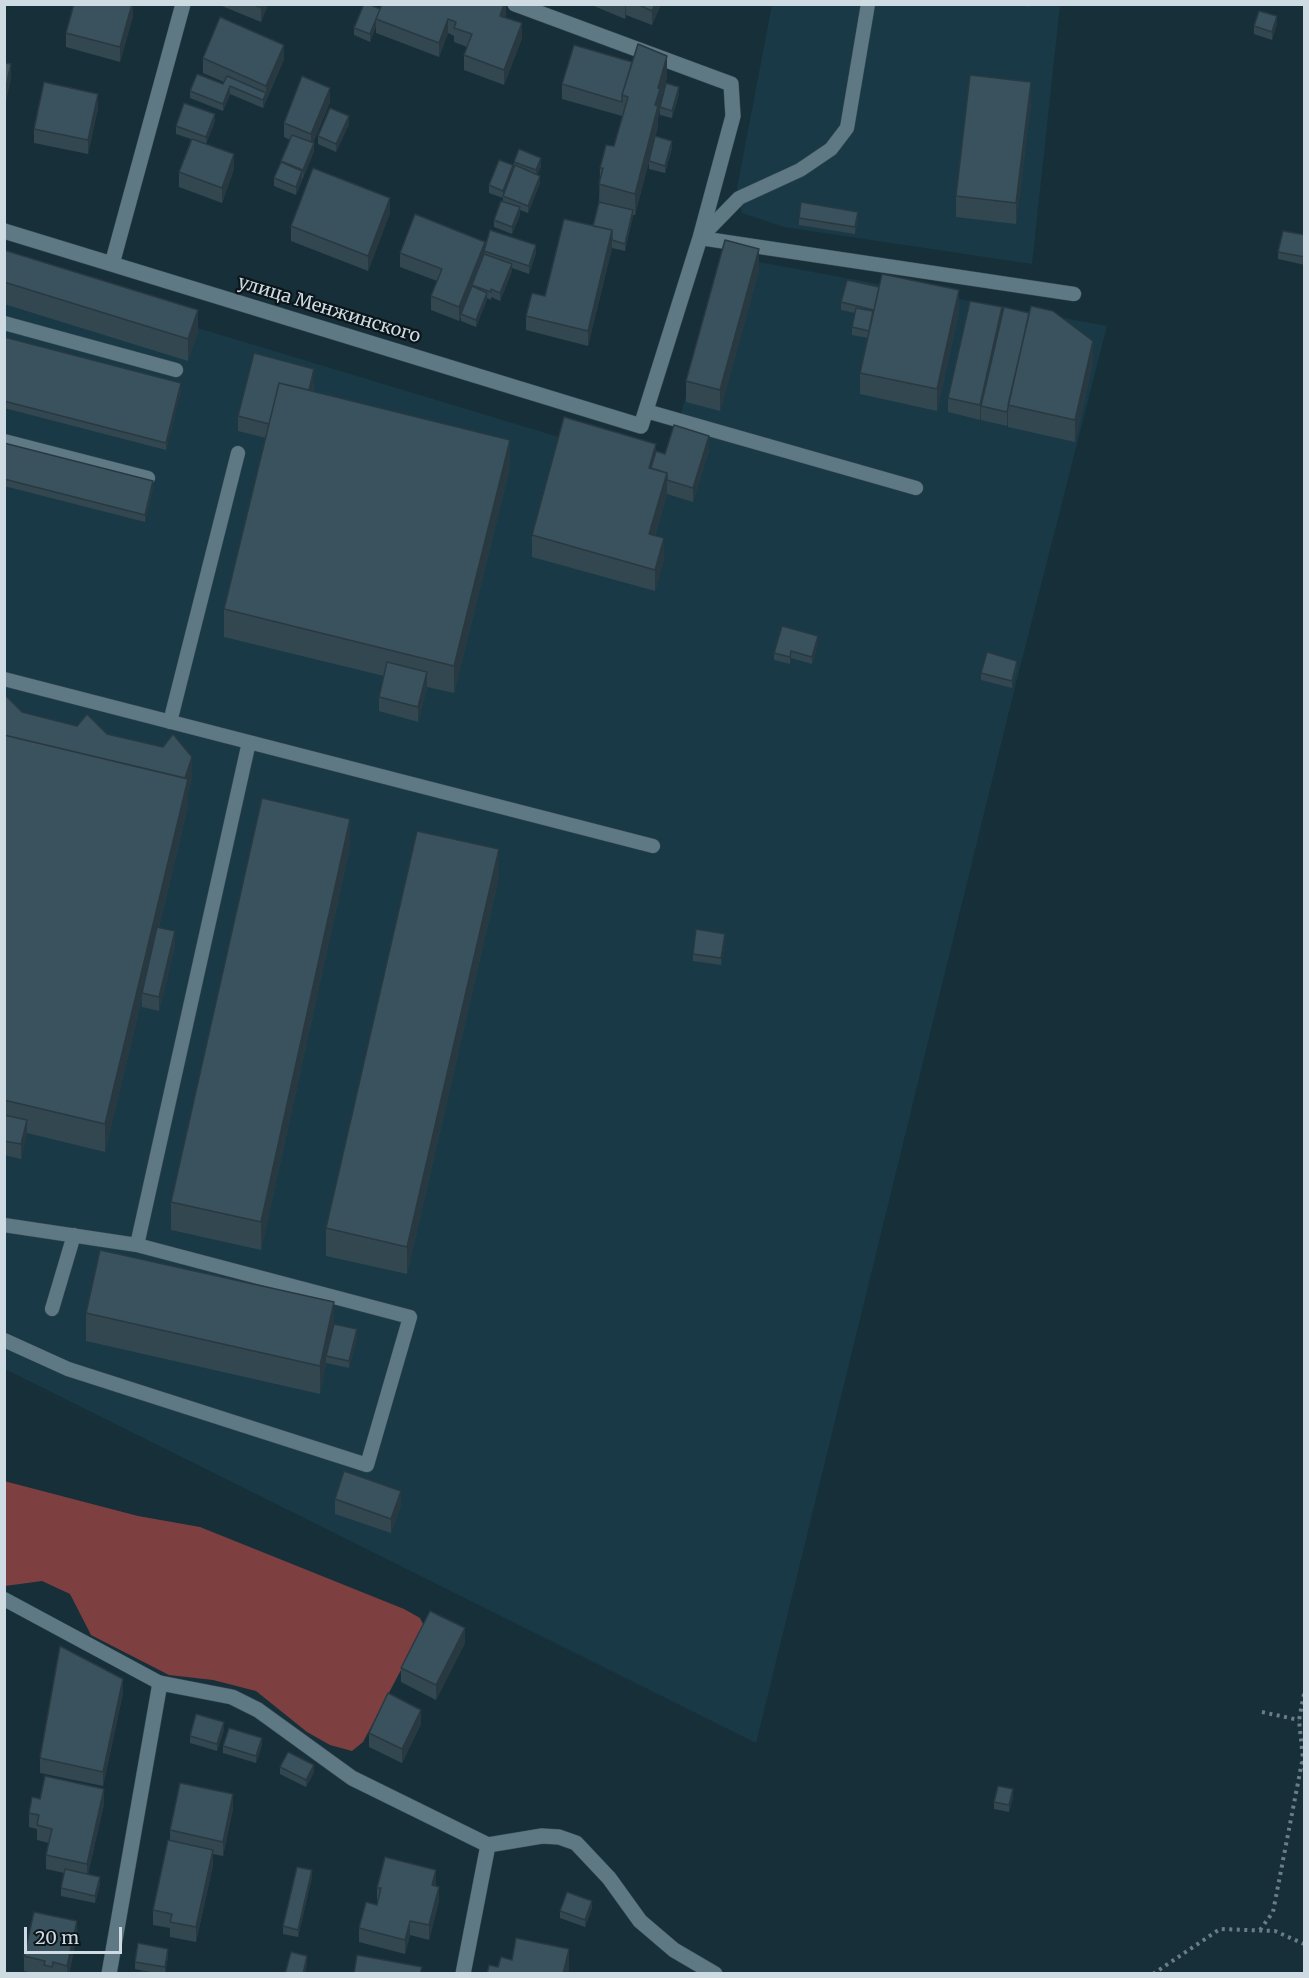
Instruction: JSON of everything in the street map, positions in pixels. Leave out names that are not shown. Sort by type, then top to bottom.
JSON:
[{"type":"street","points":[[112,264],[183,4]]},
{"type":"street","points":[[515,4],[731,84],[733,116],[700,238],[644,419]]},
{"type":"street","name":"улица Менжинского","points":[[4,231],[644,419]]},
{"type":"street","points":[[109,1974],[160,1683],[232,1697],[258,1710],[352,1778],[488,1845],[542,1836],[560,1837],[576,1843],[609,1878],[640,1921],[674,1950],[715,1974]]},
{"type":"street","points":[[463,1974],[488,1845]]},
{"type":"lane","points":[[700,238],[739,198],[800,170],[831,149],[847,128],[868,4]]},
{"type":"lane","points":[[700,238],[1074,294]]},
{"type":"lane","points":[[4,323],[176,370]]},
{"type":"lane","points":[[644,419],[916,488]]},
{"type":"lane","points":[[4,441],[148,478]]},
{"type":"lane","points":[[170,722],[238,453]]},
{"type":"lane","points":[[4,679],[653,846]]},
{"type":"lane","points":[[137,1245],[249,742]]},
{"type":"lane","points":[[4,1224],[137,1245],[410,1317],[367,1465],[68,1369],[4,1340]]},
{"type":"lane","points":[[52,1309],[74,1235]]},
{"type":"lane","points":[[4,1599],[160,1683]]},
{"type":"path","points":[[1260,1930],[1273,1912],[1302,1762],[1299,1720],[1305,1694]]},
{"type":"path","points":[[1262,1712],[1299,1720]]},
{"type":"path","points":[[1302,1762],[1305,1769]]},
{"type":"path","points":[[1153,1974],[1220,1929],[1275,1930],[1305,1944]]},
{"type":"shaded area","points":[[772,5],[1060,5],[1032,264],[784,227],[742,213],[737,188]]},
{"type":"shaded area","points":[[726,256],[1107,326],[1014,691],[756,1743],[5,1369],[4,266],[201,329],[665,469]]},
{"type":"shaded area","points":[[4,1481],[138,1516],[200,1527],[404,1609],[420,1618],[423,1624],[422,1630],[363,1742],[352,1751],[330,1745],[307,1732],[256,1691],[213,1680],[169,1675],[91,1635],[70,1594],[42,1581],[5,1586]]},
{"type":"building","points":[[74,4],[132,4],[120,47],[66,33]]},
{"type":"building","points":[[364,4],[380,9],[370,34],[354,28]]},
{"type":"building","points":[[382,4],[504,4],[500,16],[522,23],[504,70],[464,55],[472,34],[454,28],[456,22],[448,19],[439,43],[376,19]]},
{"type":"building","points":[[637,4],[655,4],[652,11]]},
{"type":"building","points":[[1259,11],[1277,16],[1272,32],[1254,26]]},
{"type":"building","points":[[220,17],[284,45],[266,86],[203,58]]},
{"type":"building","points":[[638,44],[667,56],[658,88],[660,89],[655,105],[658,106],[635,194],[599,184],[603,168],[600,168],[606,145],[614,146],[628,97],[622,95]]},
{"type":"building","points":[[574,45],[632,62],[622,102],[562,84]]},
{"type":"building","points":[[4,63],[11,64],[4,96]]},
{"type":"building","points":[[197,74],[223,84],[227,76],[266,93],[263,100],[230,86],[223,104],[190,91]]},
{"type":"building","points":[[970,75],[1031,82],[1016,203],[956,196]]},
{"type":"building","points":[[302,76],[330,88],[311,134],[284,123]]},
{"type":"building","points":[[44,82],[98,94],[88,140],[34,129]]},
{"type":"building","points":[[666,83],[679,87],[672,111],[660,107]]},
{"type":"building","points":[[184,103],[215,114],[206,137],[176,126]]},
{"type":"building","points":[[330,108],[349,116],[336,144],[318,136]]},
{"type":"building","points":[[292,135],[314,143],[303,170],[281,161]]},
{"type":"building","points":[[655,136],[672,141],[665,166],[649,161]]},
{"type":"building","points":[[192,139],[234,154],[222,188],[179,172]]},
{"type":"building","points":[[519,149],[541,158],[536,170],[514,162]]},
{"type":"building","points":[[499,160],[513,165],[503,191],[489,185]]},
{"type":"building","points":[[281,162],[302,171],[296,187],[274,178]]},
{"type":"building","points":[[515,165],[540,176],[528,206],[503,196]]},
{"type":"building","points":[[313,168],[390,198],[368,256],[291,226]]},
{"type":"building","points":[[501,201],[520,207],[512,227],[494,220]]},
{"type":"building","points":[[599,202],[633,210],[625,244],[612,240],[612,230],[593,226]]},
{"type":"building","points":[[801,202],[858,212],[855,227],[799,218]]},
{"type":"building","points":[[415,214],[485,242],[459,307],[431,296],[442,269],[400,253]]},
{"type":"building","points":[[564,219],[612,230],[588,331],[526,316],[532,293],[545,296]]},
{"type":"building","points":[[490,230],[536,245],[529,266],[484,251]]},
{"type":"building","points":[[1283,231],[1305,235],[1305,257],[1278,252]]},
{"type":"building","points":[[725,240],[759,249],[720,390],[686,381]]},
{"type":"building","points":[[4,250],[198,310],[188,339],[4,282]]},
{"type":"building","points":[[484,254],[512,264],[500,293],[472,285]]},
{"type":"building","points":[[882,274],[959,290],[937,389],[860,373]]},
{"type":"building","points":[[847,280],[879,287],[874,310],[841,302]]},
{"type":"building","points":[[472,286],[487,293],[476,320],[461,314]]},
{"type":"building","points":[[970,301],[1002,307],[980,405],[948,398]]},
{"type":"building","points":[[1031,306],[1053,311],[1093,341],[1075,420],[1008,405]]},
{"type":"building","points":[[1004,307],[1029,313],[1007,412],[981,406]]},
{"type":"building","points":[[856,308],[873,311],[869,331],[852,327]]},
{"type":"building","points":[[4,337],[181,383],[166,443],[4,401]]},
{"type":"building","points":[[254,353],[314,369],[309,390],[279,383],[269,424],[238,416]]},
{"type":"building","points":[[279,383],[510,440],[454,666],[224,609]]},
{"type":"building","points":[[564,417],[656,444],[649,468],[667,473],[649,534],[664,538],[655,570],[532,535]]},
{"type":"building","points":[[674,425],[709,436],[693,488],[667,480],[667,473],[651,468],[656,451],[665,454]]},
{"type":"building","points":[[4,443],[153,481],[145,515],[4,479]]},
{"type":"building","points":[[782,626],[818,636],[812,657],[791,651],[790,657],[774,653]]},
{"type":"building","points":[[987,652],[1017,661],[1012,681],[981,673]]},
{"type":"building","points":[[387,662],[427,672],[418,707],[379,697]]},
{"type":"building","points":[[4,694],[22,712],[77,726],[87,714],[107,734],[163,747],[173,734],[192,757],[185,778],[4,735]]},
{"type":"building","points":[[4,735],[188,779],[105,1124],[4,1100]]},
{"type":"building","points":[[262,798],[350,819],[261,1222],[171,1202]]},
{"type":"building","points":[[417,831],[499,849],[407,1247],[326,1228]]},
{"type":"building","points":[[157,927],[175,931],[159,997],[142,993]]},
{"type":"building","points":[[696,929],[725,934],[721,958],[693,954]]},
{"type":"building","points":[[4,1115],[27,1120],[21,1144],[4,1141]]},
{"type":"building","points":[[100,1250],[334,1302],[320,1366],[86,1313]]},
{"type":"building","points":[[334,1324],[357,1329],[349,1361],[326,1356]]},
{"type":"building","points":[[344,1471],[401,1491],[391,1519],[335,1499]]},
{"type":"building","points":[[430,1611],[465,1628],[436,1685],[401,1668]]},
{"type":"building","points":[[60,1646],[123,1679],[103,1772],[40,1758]]},
{"type":"building","points":[[388,1693],[421,1710],[402,1749],[369,1733]]},
{"type":"building","points":[[196,1714],[224,1722],[217,1744],[190,1736]]},
{"type":"building","points":[[229,1728],[262,1738],[256,1756],[223,1746]]},
{"type":"building","points":[[288,1752],[314,1765],[306,1780],[280,1767]]},
{"type":"building","points":[[45,1776],[104,1789],[87,1864],[46,1855],[52,1829],[37,1825],[39,1815],[29,1813],[32,1797],[40,1799]]},
{"type":"building","points":[[180,1783],[233,1794],[223,1842],[170,1830]]},
{"type":"building","points":[[998,1786],[1013,1789],[1009,1805],[994,1802]]},
{"type":"building","points":[[168,1840],[213,1850],[196,1927],[170,1922],[172,1914],[153,1910]]},
{"type":"building","points":[[385,1857],[436,1870],[432,1885],[439,1887],[429,1925],[410,1921],[405,1940],[359,1928],[366,1902],[377,1905],[381,1888],[377,1888]]},
{"type":"building","points":[[297,1867],[312,1870],[298,1930],[283,1926]]},
{"type":"building","points":[[65,1869],[100,1877],[95,1896],[61,1888]]},
{"type":"building","points":[[567,1892],[592,1901],[585,1920],[560,1911]]},
{"type":"building","points":[[34,1912],[77,1921],[67,1966],[53,1962],[52,1967],[44,1965],[45,1961],[24,1956]]},
{"type":"building","points":[[516,1938],[569,1949],[563,1974],[487,1974],[489,1965],[498,1967],[501,1957],[512,1960]]},
{"type":"building","points":[[138,1943],[168,1949],[165,1967],[135,1962]]},
{"type":"building","points":[[291,1952],[307,1956],[303,1974],[285,1974]]},
{"type":"building","points":[[357,1955],[422,1967],[420,1974],[354,1974]]}]
